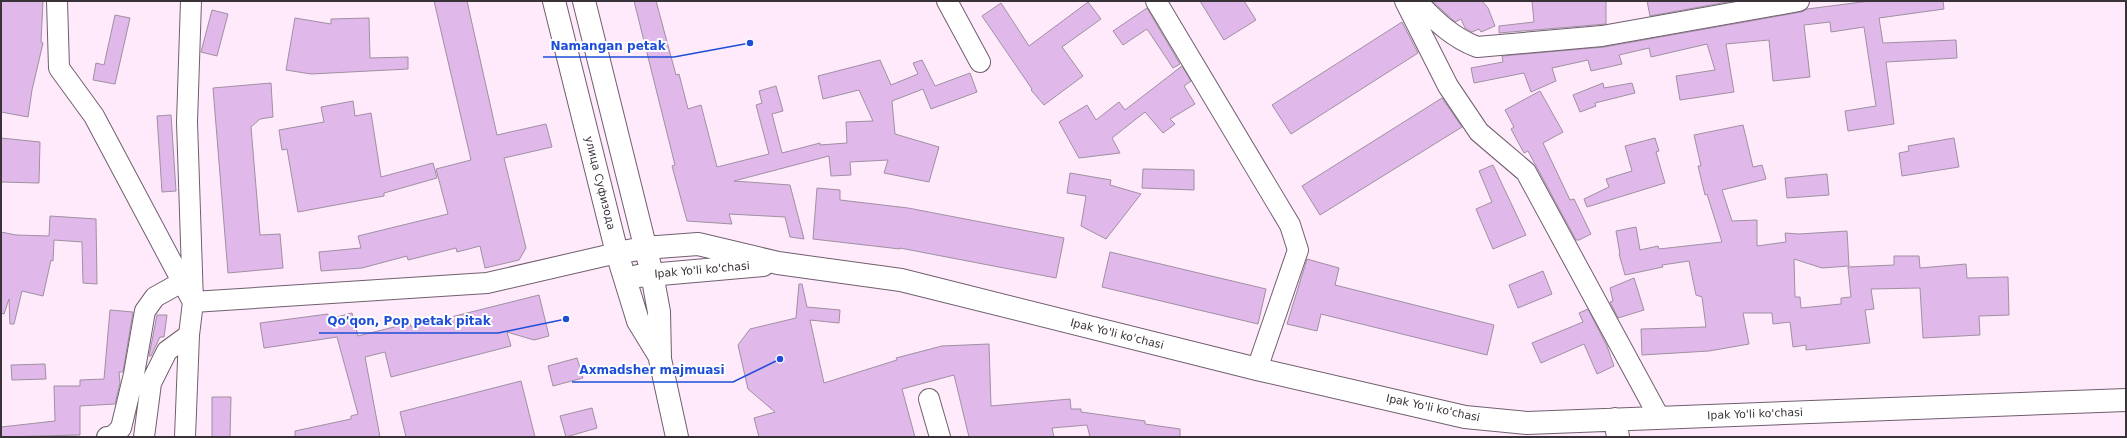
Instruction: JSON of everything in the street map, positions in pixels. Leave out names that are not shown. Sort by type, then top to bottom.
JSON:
[{"type":"main road","name":"улица Суфизода","points":[[554,1],[625,279],[638,321],[660,358]]},
{"type":"main road","points":[[584,1],[644,248],[652,274],[659,312],[660,358],[677,437]]},
{"type":"main road","name":"Ipak Yo'li ko'chasi","points":[[618,253],[644,248],[698,244],[778,263],[902,280],[1257,369],[1465,417],[1527,423],[1617,428],[1659,417],[2126,400]]},
{"type":"main road","name":"Ipak Yo'li ko'chasi","points":[[625,279],[652,274],[713,270],[778,263]]},
{"type":"street","points":[[57,1],[59,68],[94,116],[193,302]]},
{"type":"street","points":[[186,437],[189,335],[193,302],[187,122],[191,1]]},
{"type":"street","points":[[947,1],[980,62]]},
{"type":"street","points":[[1156,1],[1290,225],[1298,250],[1257,369]]},
{"type":"street","points":[[1405,1],[1448,86],[1478,132],[1526,172],[1659,417]]},
{"type":"street","points":[[1416,1],[1445,30],[1464,42],[1477,47],[1602,36],[1798,1]]},
{"type":"street","points":[[193,302],[487,283],[618,253]]},
{"type":"street","points":[[107,437],[112,437],[121,428],[134,374],[144,311],[155,297],[182,282]]},
{"type":"street","points":[[144,437],[151,383],[167,351],[189,335]]},
{"type":"street","points":[[929,399],[940,437]]},
{"type":"building","points":[[1,1],[43,1],[41,42],[43,43],[32,90],[28,117],[1,112]]},
{"type":"building","points":[[434,1],[467,1],[497,135],[546,124],[552,147],[504,158],[526,248],[519,260],[485,268],[480,246],[457,252],[456,248],[408,260],[407,256],[362,268],[321,271],[319,252],[361,248],[358,236],[448,214],[436,169],[471,160]]},
{"type":"building","points":[[634,1],[656,1],[676,75],[679,74],[688,109],[701,105],[717,167],[769,154],[756,105],[762,103],[759,91],[776,86],[783,111],[772,114],[782,153],[820,143],[820,145],[847,143],[846,122],[873,121],[859,90],[823,99],[818,76],[880,60],[891,85],[918,74],[913,63],[922,60],[935,86],[970,73],[977,92],[931,109],[923,89],[892,101],[895,134],[939,147],[929,182],[884,173],[888,160],[850,162],[851,175],[831,176],[829,156],[734,181],[790,185],[804,239],[790,237],[785,217],[729,214],[732,224],[687,221],[672,166],[675,165]]},
{"type":"building","points":[[1200,1],[1244,1],[1256,20],[1224,40]]},
{"type":"building","points":[[1432,1],[1482,1],[1488,8],[1495,26],[1481,32],[1479,29],[1472,32],[1465,28],[1461,19],[1455,22]]},
{"type":"building","points":[[1532,1],[1606,1],[1606,24],[1499,33],[1499,26],[1534,22]]},
{"type":"building","points":[[1647,1],[1733,1],[1650,16]]},
{"type":"building","points":[[1870,1],[1943,1],[1944,9],[1879,18],[1883,43],[1956,40],[1957,58],[1886,62],[1894,124],[1848,131],[1845,111],[1876,106],[1864,27],[1831,32],[1830,22],[1804,25],[1810,77],[1773,81],[1769,40],[1726,44],[1734,92],[1680,100],[1676,76],[1715,70],[1707,44],[1651,57],[1649,48],[1619,55],[1622,64],[1591,71],[1588,60],[1552,68],[1556,81],[1531,92],[1524,73],[1474,83],[1471,68],[1503,62],[1502,56],[1604,47],[1801,12],[1807,9]]},
{"type":"building","points":[[1088,2],[1101,19],[1062,47],[1083,76],[1044,105],[1031,90],[1032,89],[982,16],[1001,3],[1029,46]]},
{"type":"building","points":[[1147,8],[1180,64],[1173,68],[1147,29],[1123,45],[1113,31]]},
{"type":"building","points":[[212,10],[228,14],[217,56],[201,52]]},
{"type":"building","points":[[115,15],[130,18],[115,84],[93,80],[96,63],[104,65]]},
{"type":"building","points":[[295,18],[331,24],[331,19],[369,18],[370,58],[408,57],[408,69],[311,74],[286,70]]},
{"type":"building","points":[[1402,22],[1418,53],[1291,134],[1272,105]]},
{"type":"building","points":[[1182,66],[1191,81],[1184,86],[1195,104],[1170,119],[1175,124],[1163,133],[1145,112],[1112,138],[1120,153],[1079,158],[1059,122],[1087,105],[1096,120],[1119,102],[1125,110]]},
{"type":"building","points":[[271,83],[273,117],[260,119],[251,127],[260,235],[280,234],[283,268],[228,273],[213,88]]},
{"type":"building","points":[[1603,83],[1604,88],[1632,83],[1635,93],[1595,103],[1596,106],[1580,112],[1573,95]]},
{"type":"building","points":[[1540,91],[1563,132],[1543,143],[1570,200],[1574,199],[1591,234],[1579,240],[1576,240],[1528,151],[1524,153],[1511,129],[1514,127],[1505,110]]},
{"type":"building","points":[[1442,98],[1462,127],[1320,215],[1302,186]]},
{"type":"building","points":[[353,101],[355,116],[371,113],[381,177],[433,163],[437,178],[384,193],[384,196],[298,212],[287,149],[282,150],[279,130],[324,122],[321,107]]},
{"type":"building","points":[[171,115],[176,191],[162,192],[157,116]]},
{"type":"building","points":[[1743,125],[1753,167],[1762,165],[1766,179],[1722,190],[1732,221],[1757,220],[1757,246],[1786,242],[1785,233],[1799,234],[1847,231],[1849,266],[1822,268],[1794,259],[1795,297],[1800,297],[1801,308],[1841,304],[1841,298],[1851,297],[1848,267],[1894,265],[1894,256],[1919,256],[1920,268],[1966,264],[1967,278],[2008,277],[2009,315],[1979,316],[1980,335],[1923,338],[1920,288],[1871,289],[1874,309],[1865,310],[1870,343],[1806,350],[1806,345],[1793,347],[1790,322],[1773,324],[1772,313],[1743,313],[1749,344],[1709,351],[1642,355],[1641,329],[1706,327],[1702,297],[1696,295],[1689,261],[1662,265],[1663,267],[1625,275],[1619,254],[1616,231],[1636,227],[1640,250],[1658,246],[1659,249],[1722,242],[1707,194],[1705,195],[1698,166],[1701,166],[1694,135]]},
{"type":"building","points":[[1,138],[40,142],[39,183],[1,182]]},
{"type":"building","points":[[1655,138],[1659,151],[1656,152],[1665,183],[1587,207],[1584,199],[1609,187],[1606,179],[1632,171],[1625,146]]},
{"type":"building","points":[[1954,138],[1959,167],[1902,176],[1899,153],[1909,151],[1908,146]]},
{"type":"building","points":[[1493,165],[1526,235],[1493,249],[1476,209],[1492,202],[1479,171]]},
{"type":"building","points":[[1143,169],[1194,170],[1194,190],[1142,188]]},
{"type":"building","points":[[1070,173],[1111,180],[1110,185],[1141,194],[1106,239],[1081,226],[1086,196],[1067,193]]},
{"type":"building","points":[[1827,174],[1829,195],[1787,198],[1785,178]]},
{"type":"building","points":[[817,188],[840,190],[840,200],[908,208],[1064,238],[1056,278],[900,248],[813,239]]},
{"type":"building","points":[[50,216],[96,219],[97,284],[83,283],[82,242],[54,240],[53,261],[51,260],[43,296],[22,291],[14,324],[10,324],[9,299],[4,314],[1,313],[1,232],[16,235],[49,236]]},
{"type":"building","points":[[1110,252],[1266,289],[1258,324],[1102,287]]},
{"type":"building","points":[[1307,259],[1339,268],[1335,285],[1494,325],[1487,355],[1321,314],[1317,331],[1287,324]]},
{"type":"building","points":[[1543,271],[1552,294],[1518,308],[1509,285]]},
{"type":"building","points":[[1634,278],[1644,310],[1618,318],[1610,302],[1613,301],[1610,288]]},
{"type":"building","points":[[799,284],[802,284],[807,307],[840,310],[839,323],[810,320],[824,383],[897,360],[896,358],[942,346],[989,344],[991,406],[1070,399],[1071,409],[1081,409],[1081,412],[1145,421],[1145,424],[1180,429],[1180,437],[1090,437],[1087,425],[1052,428],[1054,437],[969,437],[954,375],[902,389],[915,437],[759,437],[754,418],[775,412],[748,389],[738,345],[750,329],[796,318]]},
{"type":"building","points":[[539,295],[549,336],[534,340],[507,332],[511,346],[391,377],[385,352],[365,357],[380,437],[295,437],[295,431],[351,419],[351,416],[358,414],[337,337],[264,348],[260,323],[328,314],[329,319],[352,313],[358,336],[410,323],[411,327]]},
{"type":"building","points":[[1588,309],[1607,346],[1614,366],[1597,374],[1584,344],[1541,363],[1532,343],[1583,322],[1579,313]]},
{"type":"building","points":[[110,310],[133,312],[123,372],[119,372],[120,383],[115,404],[80,406],[80,435],[1,437],[1,427],[55,421],[54,386],[80,386],[80,380],[104,379]]},
{"type":"building","points":[[157,315],[167,315],[164,337],[160,337],[151,356],[149,356]]},
{"type":"building","points":[[577,358],[583,378],[553,386],[548,366]]},
{"type":"building","points":[[45,364],[46,379],[12,380],[11,365]]},
{"type":"building","points":[[521,381],[535,437],[406,437],[400,412]]},
{"type":"building","points":[[212,397],[231,397],[230,437],[212,437]]},
{"type":"building","points":[[592,408],[597,428],[566,437],[560,416]]},
{"type":"place","name":"Namangan petak","points":[[750,43]]},
{"type":"place","name":"Qo'qon, Pop petak pitak","points":[[566,319]]},
{"type":"place","name":"Axmadsher majmuasi","points":[[780,359]]}]
